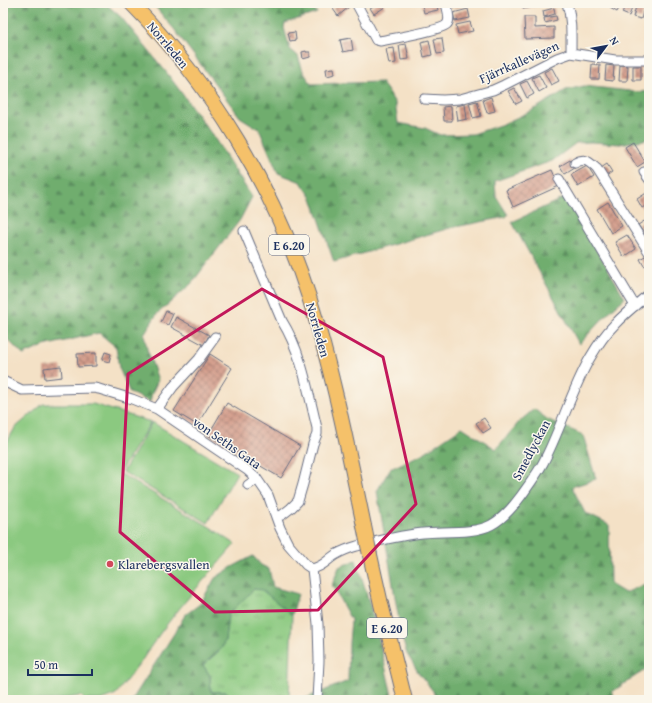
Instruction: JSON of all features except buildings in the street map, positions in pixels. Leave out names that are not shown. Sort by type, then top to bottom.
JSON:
[{"type":"highway","name":"Norrleden","points":[[131,3],[168,44],[206,93],[236,137],[256,173],[282,227],[308,296],[320,334],[346,440],[384,619],[405,700]]},
{"type":"street","points":[[356,3],[376,40],[380,41],[444,27],[448,24],[446,3]]},
{"type":"street","points":[[567,3],[571,16],[571,53]]},
{"type":"street","name":"Fjärrkallevägen","points":[[424,99],[460,99],[493,90],[557,58],[571,53],[615,60],[649,60]]},
{"type":"street","points":[[575,163],[581,160],[587,161],[597,169],[649,252]]},
{"type":"street","points":[[559,179],[635,306]]},
{"type":"street","points":[[244,231],[282,321],[293,342],[317,428],[317,434],[312,444],[298,501],[282,515],[276,518]]},
{"type":"street","name":"Smedlyckan","points":[[312,569],[323,565],[334,556],[355,546],[422,533],[468,531],[483,528],[498,521],[508,512],[533,480],[543,463],[590,358],[615,323],[649,294]]},
{"type":"street","points":[[157,409],[173,387],[199,359],[215,337]]},
{"type":"street","name":"von Seths Gata","points":[[3,381],[22,390],[94,388],[132,399],[157,409],[247,470],[257,479],[268,495],[266,503],[276,518],[288,544],[295,554],[312,569]]},
{"type":"street","points":[[248,485],[257,479]]},
{"type":"street","points":[[312,569],[318,624],[319,660],[317,700]]},
{"type":"highlighted area","points":[[262,289],[383,357],[416,504],[318,610],[215,612],[120,532],[128,374]]},
{"type":"green space","points":[[3,3],[105,3],[121,17],[167,73],[213,136],[252,197],[240,220],[191,284],[157,314],[144,334],[147,349],[158,380],[150,402],[130,393],[119,368],[116,347],[99,333],[44,346],[23,355],[7,339],[3,338]]},
{"type":"green space","points":[[152,3],[311,3],[317,13],[285,23],[284,28],[290,49],[298,56],[303,71],[311,84],[381,82],[395,103],[398,123],[425,128],[440,135],[473,134],[503,124],[531,111],[566,90],[584,86],[639,92],[649,91],[649,139],[620,144],[591,142],[576,143],[552,161],[495,181],[496,196],[508,215],[506,217],[450,228],[334,262],[312,198],[301,182],[278,173],[259,129],[240,117],[174,29]]},
{"type":"green space","points":[[566,197],[625,298],[609,312],[579,344],[512,222]]},
{"type":"green space","name":"Klarebergsvallen","points":[[43,404],[93,404],[151,422],[119,473],[210,527],[235,544],[160,633],[139,665],[116,694],[101,700],[85,700],[81,696],[54,700],[3,700],[3,449],[15,428]]},
{"type":"green space","points":[[534,409],[547,419],[583,435],[596,479],[572,487],[585,513],[609,525],[610,584],[625,593],[649,582],[649,667],[612,692],[615,700],[436,700],[433,691],[418,672],[407,654],[402,638],[377,491],[390,469],[424,453],[462,427],[496,449],[520,421]]},
{"type":"green space","points":[[152,422],[237,473],[208,523],[123,472]]},
{"type":"green space","points":[[253,556],[261,565],[269,569],[273,587],[298,594],[292,615],[262,590],[254,589],[228,615],[225,640],[221,649],[203,665],[210,676],[211,692],[227,692],[231,700],[132,700],[185,615],[200,604],[215,578]]},
{"type":"green space","points":[[356,560],[372,612],[393,700],[301,700],[348,681],[351,620],[332,585],[339,567]]},
{"type":"green space","points":[[254,589],[262,589],[292,615],[289,700],[231,700],[226,692],[211,692],[210,676],[203,665],[221,649],[225,640],[228,615]]},
{"type":"place","name":"Klarebergsvallen","points":[[110,564]]}]
